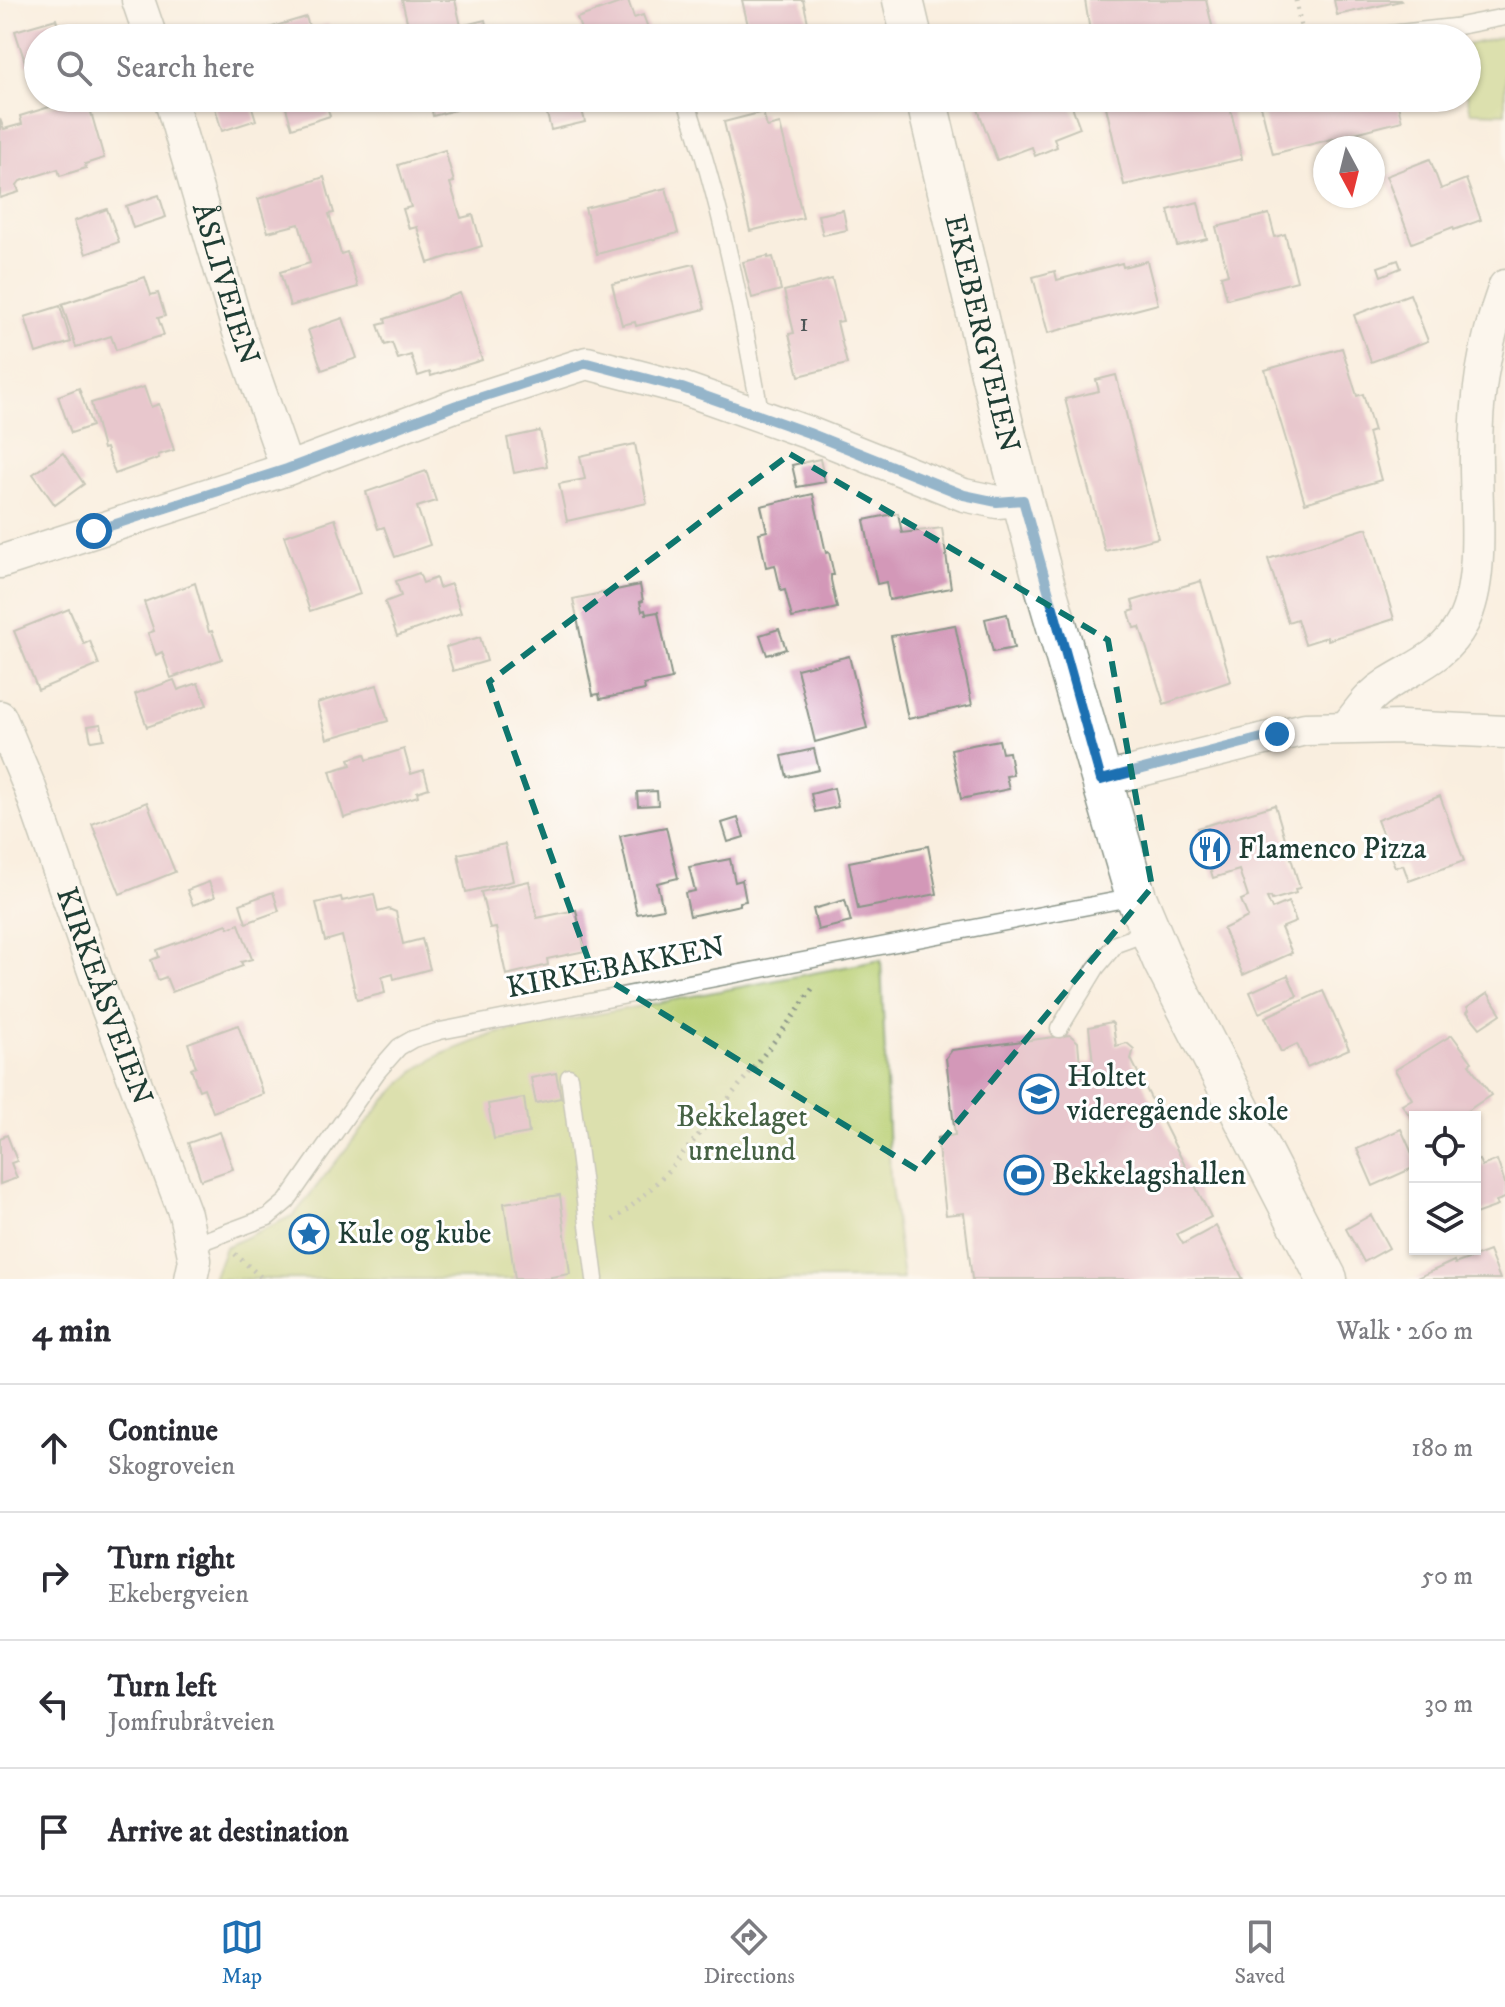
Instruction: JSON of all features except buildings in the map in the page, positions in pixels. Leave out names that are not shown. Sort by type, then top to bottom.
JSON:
[{"type":"street","points":[[138,0],[146,24]]},
{"type":"street","points":[[903,0],[909,24]]},
{"type":"street","name":"ÅSLIVEIEN","points":[[174,112],[238,329],[287,469]]},
{"type":"street","name":"EKEBERGVEIEN","points":[[929,112],[1023,500],[1101,780],[1143,914],[1327,1279]]},
{"type":"street","points":[[1347,726],[1371,697],[1436,656],[1463,621],[1475,567],[1476,463],[1484,351],[1505,286]]},
{"type":"street","points":[[0,562],[287,469],[457,405],[587,363],[682,388],[809,433],[964,495],[997,502],[1023,500]]},
{"type":"street","name":"KIRKEÅSVEIEN","points":[[0,717],[30,788],[103,997],[185,1214],[195,1260],[191,1279]]},
{"type":"street","points":[[1101,780],[1305,729],[1347,726],[1505,732]]},
{"type":"lane","points":[[1469,24],[1505,17]]},
{"type":"lane","points":[[690,112],[704,151],[747,336],[761,417]]},
{"type":"lane","points":[[1059,1029],[1096,968],[1143,914]]},
{"type":"lane","name":"KIRKEBAKKEN","points":[[193,1245],[268,1217],[287,1201],[377,1072],[399,1047],[413,1039],[465,1026],[830,957],[974,926],[1143,914]]},
{"type":"lane","points":[[569,1077],[595,1279]]},
{"type":"path","points":[[1296,0],[1300,24]]},
{"type":"path","points":[[589,1236],[629,1209],[671,1169],[794,1016],[830,957]]},
{"type":"highlighted area","points":[[790,454],[1108,640],[1152,887],[918,1170],[592,970],[489,682]]},
{"type":"green space","points":[[1505,36],[1505,113],[1471,112],[1481,112],[1481,42]]},
{"type":"green space","name":"Bekkelaget urnelund","points":[[881,960],[890,1178],[903,1279],[213,1279],[225,1247],[294,1215],[384,1101],[417,1069],[440,1055],[494,1034]]},
{"type":"place","name":"Flamenco Pizza","points":[[1210,849]]},
{"type":"place","name":"Holtet videregående skole","points":[[1039,1094]]},
{"type":"place","name":"Bekkelagshallen","points":[[1024,1175]]},
{"type":"place","name":"Kule og kube","points":[[309,1234]]},
{"type":"route","points":[[94,531],[287,469],[457,405],[587,363],[682,388],[809,433],[964,495],[997,502],[1023,500],[1101,780],[1277,734]]}]
